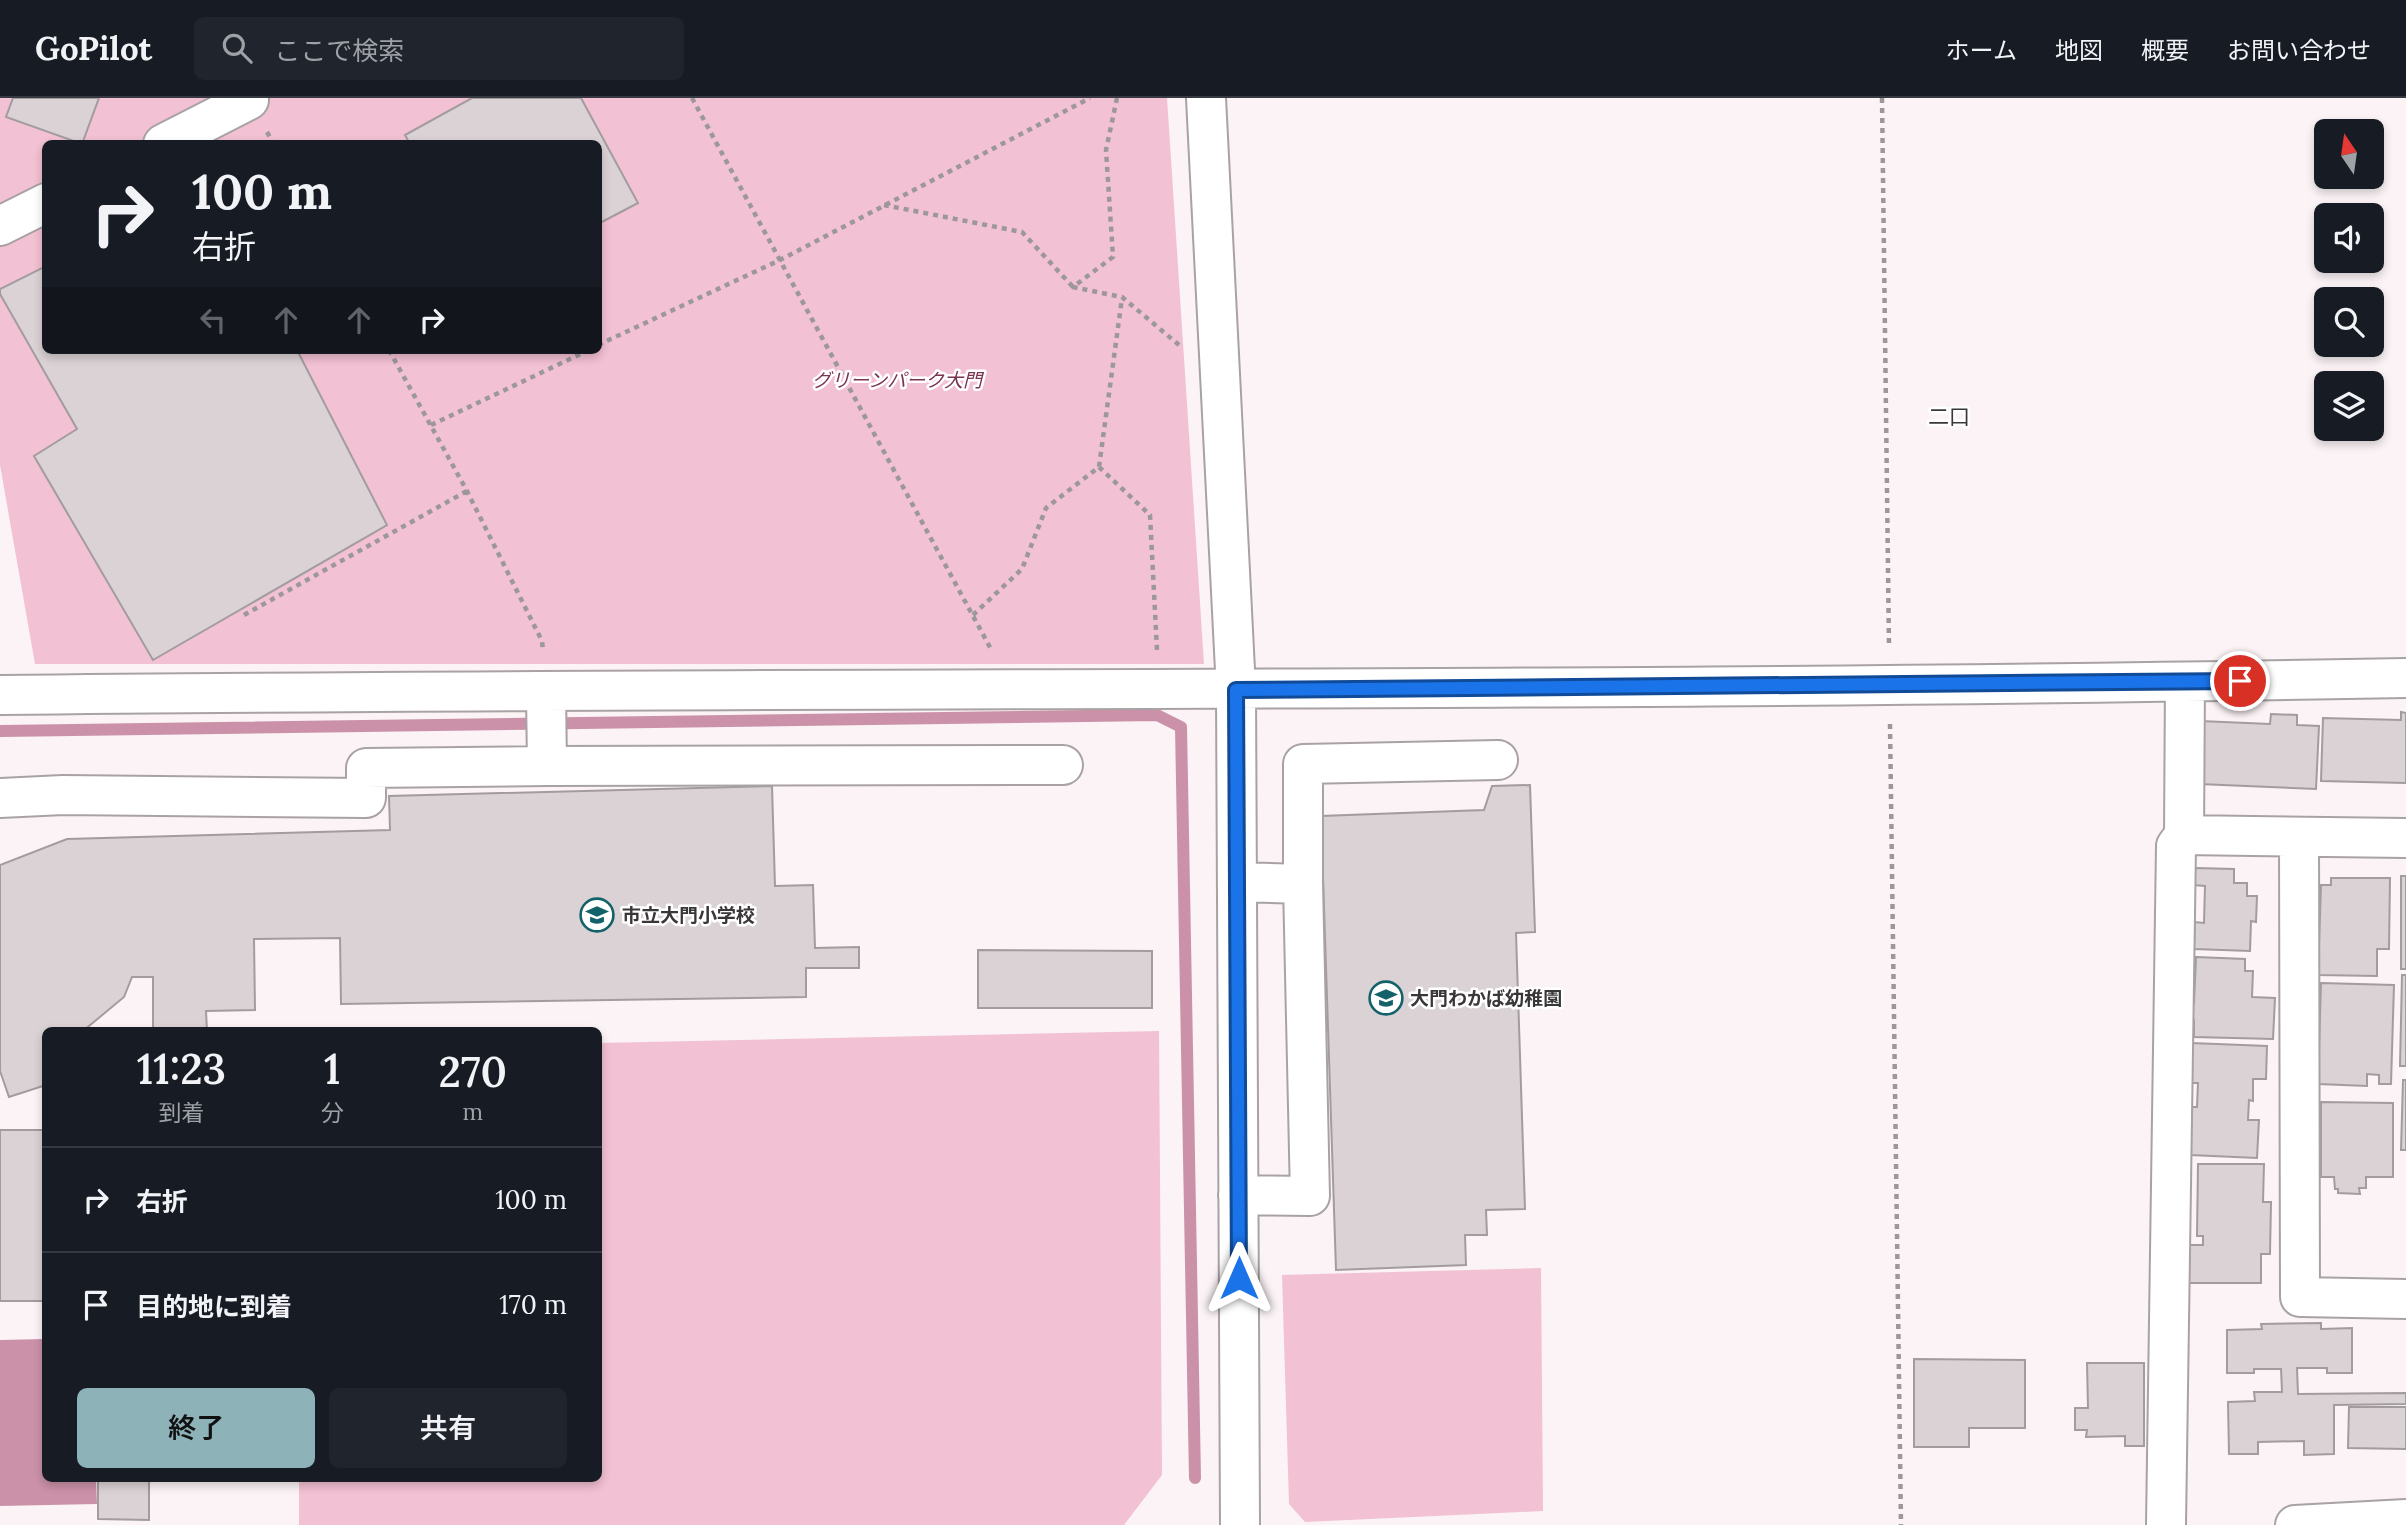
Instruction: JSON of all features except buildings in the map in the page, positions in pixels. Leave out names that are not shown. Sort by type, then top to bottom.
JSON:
[{"type":"street","points":[[1206,98],[1236,690],[1240,1525]]},
{"type":"street","points":[[171,140],[249,100]]},
{"type":"street","points":[[0,226],[42,205]]},
{"type":"street","points":[[1,689],[546,692],[1236,690],[2406,678]]},
{"type":"street","points":[[2166,1525],[2176,846],[2184,835],[2185,682]]},
{"type":"street","points":[[546,692],[547,766]]},
{"type":"street","points":[[1238,1195],[1310,1196],[1303,764],[1498,760]]},
{"type":"street","points":[[0,798],[63,795],[366,798],[366,768],[1063,765]]},
{"type":"street","points":[[2184,835],[2406,838]]},
{"type":"street","points":[[2299,837],[2300,1297],[2406,1299]]},
{"type":"street","points":[[1237,882],[1303,884]]},
{"type":"street","points":[[2295,1525],[2406,1519]]},
{"type":"path","points":[[692,98],[1014,691]]},
{"type":"path","points":[[602,343],[780,260],[1090,98]]},
{"type":"path","points":[[1073,287],[1112,257],[1106,150],[1117,98]]},
{"type":"path","points":[[1882,98],[1901,1525]]},
{"type":"path","points":[[884,205],[1022,232],[1073,287],[1122,297],[1220,380]]},
{"type":"path","points":[[973,615],[1022,569],[1046,508],[1099,467],[1122,297]]},
{"type":"path","points":[[391,354],[467,491],[542,641],[546,692]]},
{"type":"path","points":[[431,425],[581,354]]},
{"type":"path","points":[[1099,467],[1150,515],[1159,690]]},
{"type":"path","points":[[244,615],[467,491]]},
{"type":"green space","name":"グリーンパーク大門","points":[[0,98],[1167,98],[1204,664],[35,664],[0,465]]},
{"type":"green space","points":[[1159,1031],[1162,1475],[1124,1525],[299,1525],[299,1482],[602,1482],[602,1043]]},
{"type":"green space","points":[[1541,1268],[1543,1511],[1305,1522],[1289,1504],[1282,1275]]},
{"type":"shaded area","points":[[42,1339],[42,1482],[96,1482],[97,1504],[0,1506],[0,1340]]},
{"type":"waterway","points":[[0,731],[1157,715],[1181,727],[1195,1478]]},
{"type":"place","name":"市立大門小学校","points":[[597,915]]},
{"type":"place","name":"大門わかば幼稚園","points":[[1386,998]]},
{"type":"district","name":"二口","points":[[1949,416]]},
{"type":"route","points":[[1239,1278],[1236,690],[2240,681]]}]
